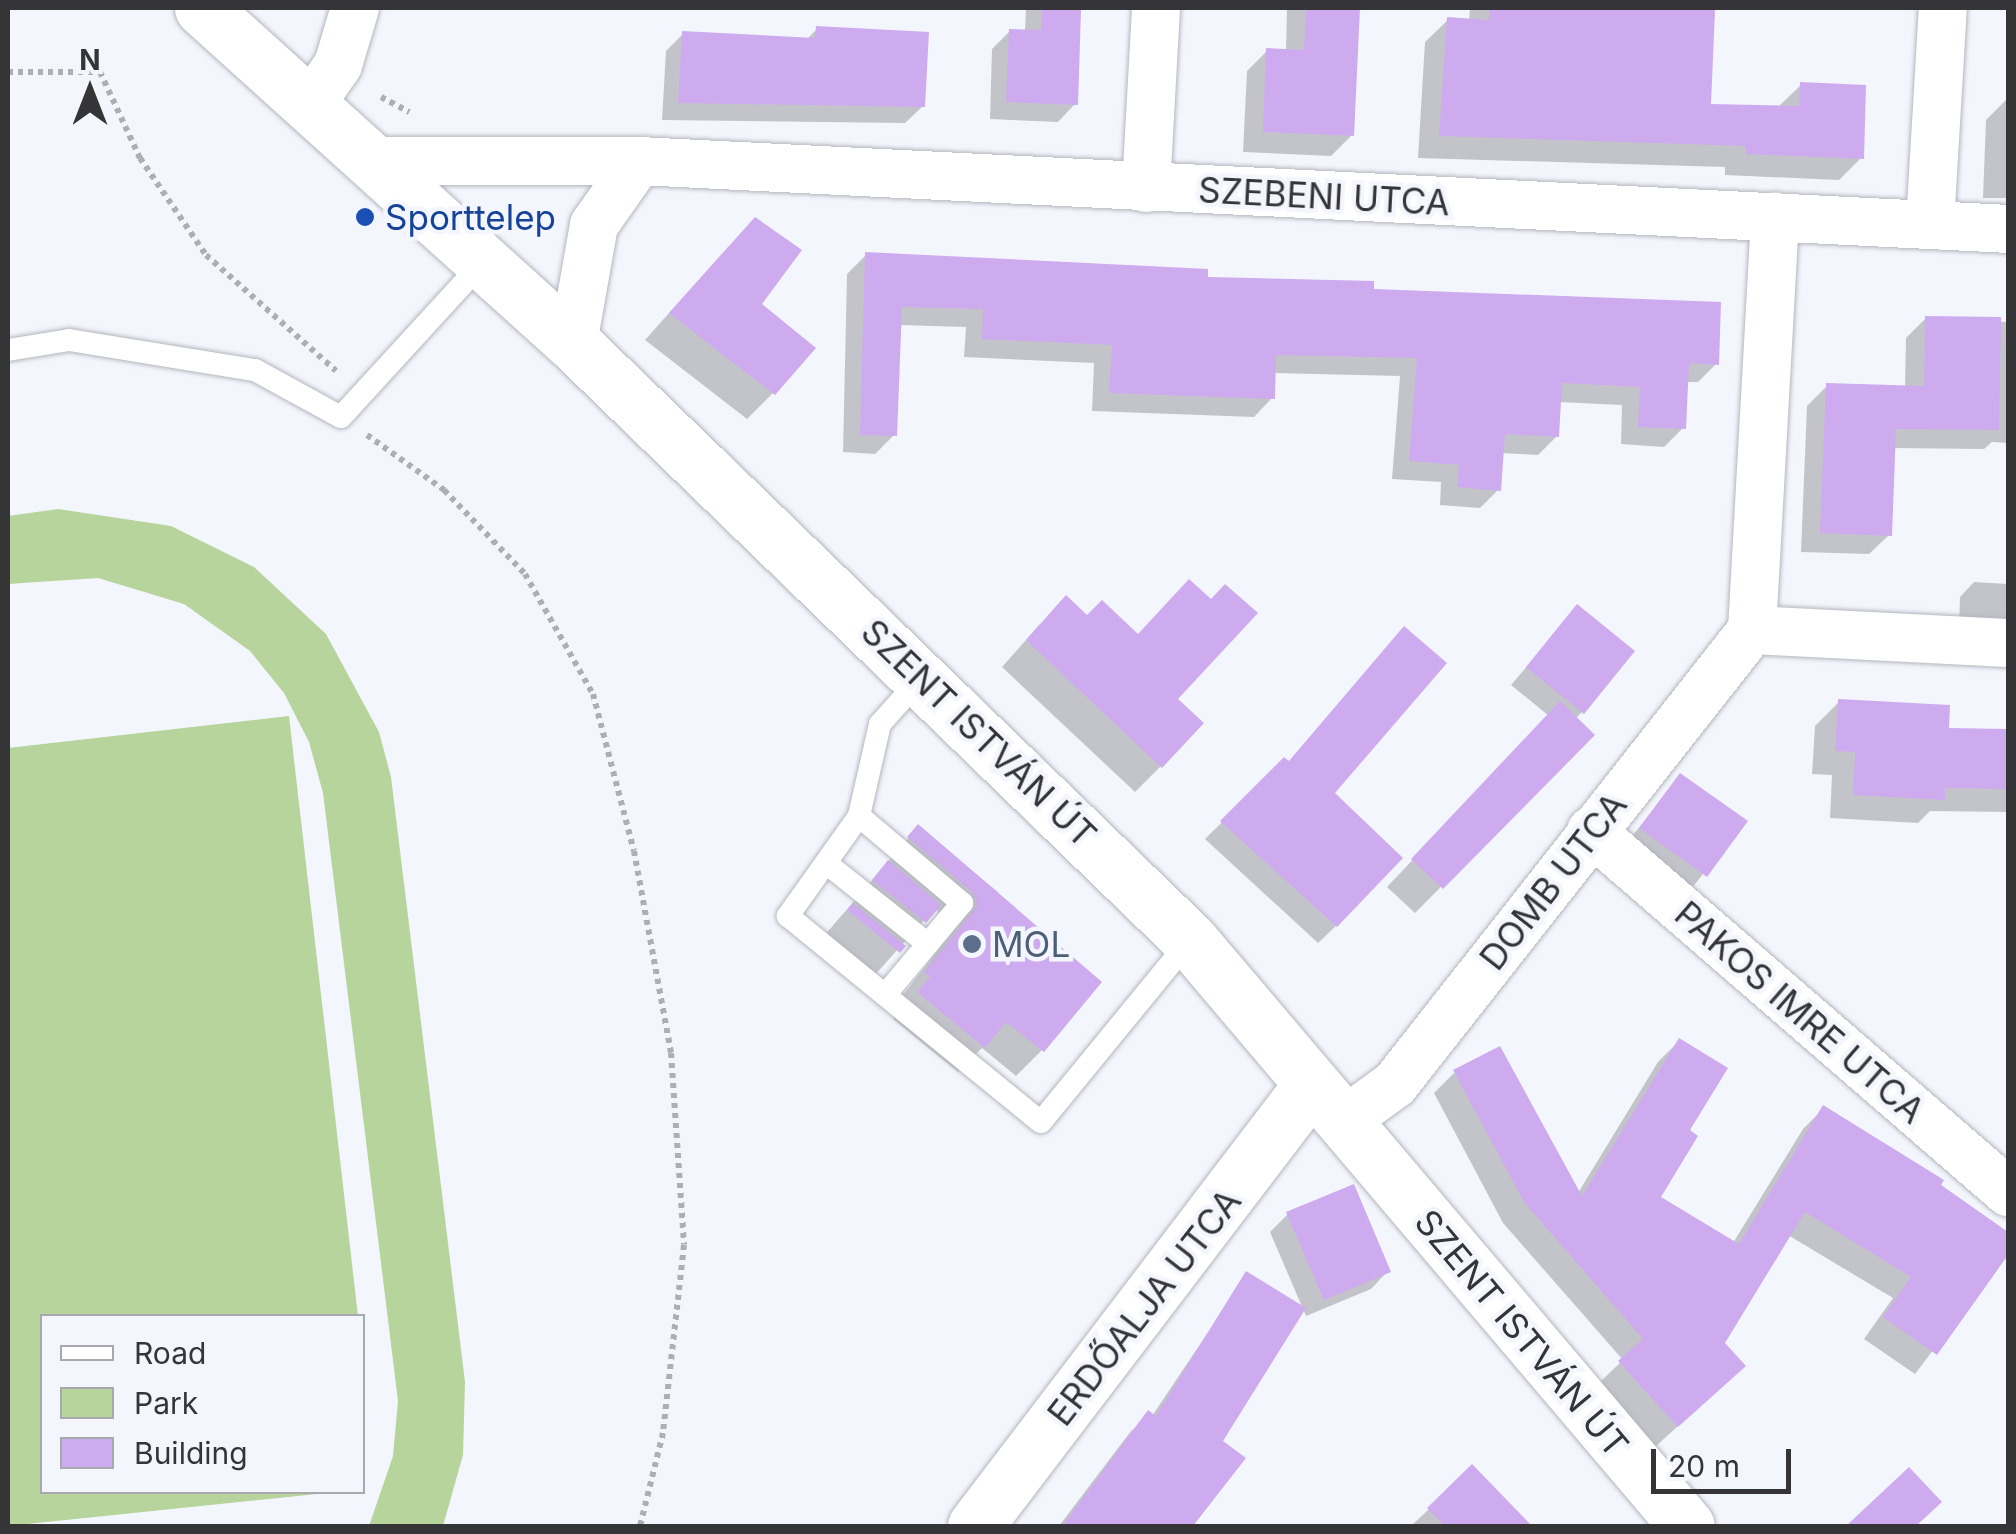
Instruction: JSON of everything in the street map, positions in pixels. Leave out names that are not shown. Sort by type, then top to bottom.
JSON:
[{"type":"street","name":"SZENT ISTVÁN ÚT","points":[[202,8],[573,343],[922,676],[1190,940],[1687,1526]]},
{"type":"street","points":[[310,106],[338,65],[355,8]]},
{"type":"street","points":[[1146,188],[1156,8]]},
{"type":"street","points":[[1930,224],[1944,8]]},
{"type":"street","name":"SZEBENI UTCA","points":[[372,161],[639,161],[2008,229]]},
{"type":"street","points":[[573,343],[594,224],[639,161]]},
{"type":"street","points":[[1776,217],[1752,630],[2008,642]]},
{"type":"street","name":"DOMB UTCA","points":[[1327,1103],[1395,1084],[1590,831],[1752,630]]},
{"type":"street","name":"PAKOS IMRE UTCA","points":[[1590,831],[2008,1192]]},
{"type":"street","name":"ERDŐALJA UTCA","points":[[975,1526],[1327,1103]]},
{"type":"lane","points":[[8,350],[69,340],[255,370],[342,417],[482,262]]},
{"type":"lane","points":[[922,676],[880,724],[859,816],[788,916],[1041,1122],[1190,940]]},
{"type":"lane","points":[[859,816],[962,903],[885,996]]},
{"type":"lane","points":[[826,863],[928,944]]},
{"type":"path","points":[[8,72],[100,72],[140,158],[206,255],[362,394]]},
{"type":"path","points":[[342,417],[444,490],[525,574],[592,694],[634,852],[671,1053],[684,1245],[664,1434],[640,1526]]},
{"type":"green space","points":[[58,509],[171,526],[254,567],[326,634],[379,732],[391,777],[465,1382],[463,1455],[443,1526],[369,1526],[393,1456],[398,1401],[323,793],[309,742],[284,693],[250,651],[184,604],[98,578],[8,584],[8,516]]},
{"type":"green space","points":[[289,716],[358,1314],[40,1314],[40,1494],[318,1494],[8,1526],[8,748]]},
{"type":"building","points":[[1306,8],[1360,8],[1354,136],[1263,132],[1266,48],[1304,50]]},
{"type":"building","points":[[1489,8],[1715,10],[1711,104],[1799,106],[1800,82],[1866,85],[1864,159],[1746,154],[1746,146],[1439,136],[1447,17],[1489,20]]},
{"type":"building","points":[[1042,9],[1081,10],[1078,105],[1006,102],[1009,29],[1041,30]]},
{"type":"building","points":[[816,26],[929,32],[925,107],[678,103],[682,31],[815,38]]},
{"type":"building","points":[[755,217],[802,250],[762,304],[816,348],[775,395],[669,313]]},
{"type":"building","points":[[865,252],[1208,269],[1208,277],[1374,281],[1374,289],[1721,302],[1719,365],[1689,363],[1686,429],[1638,427],[1640,387],[1562,383],[1559,437],[1505,434],[1501,491],[1457,487],[1459,465],[1409,461],[1417,358],[1276,355],[1275,399],[1109,393],[1112,345],[982,339],[983,309],[902,307],[897,436],[860,435]]},
{"type":"building","points":[[1925,316],[2001,317],[1999,430],[1896,429],[1892,536],[1820,533],[1826,383],[1924,386]]},
{"type":"building","points":[[1189,579],[1211,599],[1225,584],[1258,613],[1178,699],[1204,723],[1162,768],[1026,640],[1066,595],[1087,615],[1102,600],[1138,634]]},
{"type":"building","points":[[1577,604],[1635,651],[1584,714],[1526,667]]},
{"type":"building","points":[[1404,626],[1447,663],[1335,793],[1403,858],[1337,927],[1220,821],[1284,757],[1289,761]]},
{"type":"building","points":[[1838,699],[1950,705],[1949,728],[2008,729],[2008,789],[1945,788],[1945,800],[1853,795],[1855,752],[1835,751]]},
{"type":"building","points":[[1560,701],[1595,735],[1443,889],[1411,859]]},
{"type":"building","points":[[1680,773],[1748,821],[1707,877],[1639,828]]},
{"type":"building","name":"MOL","points":[[918,824],[1102,982],[1044,1052],[1006,1022],[985,1048],[917,992],[930,977],[924,972],[977,905],[972,892],[907,837]]},
{"type":"building","points":[[888,860],[941,905],[926,923],[872,880]]},
{"type":"building","points":[[853,903],[906,946],[900,953],[847,910]]},
{"type":"building","points":[[1679,1038],[1728,1068],[1690,1130],[1698,1136],[1661,1197],[1739,1244],[1823,1105],[1944,1180],[1941,1185],[2008,1232],[2008,1255],[1937,1355],[1883,1317],[1911,1277],[1805,1212],[1725,1343],[1746,1366],[1678,1427],[1618,1361],[1643,1339],[1524,1202],[1453,1070],[1500,1046],[1582,1196]]},
{"type":"building","points":[[1354,1184],[1391,1272],[1324,1300],[1286,1212]]},
{"type":"building","points":[[1246,1271],[1306,1308],[1223,1441],[1246,1458],[1193,1526],[1062,1526],[1148,1410],[1156,1416]]},
{"type":"building","points":[[1472,1464],[1532,1526],[1445,1526],[1427,1508]]},
{"type":"building","points":[[1909,1467],[1942,1502],[1916,1526],[1846,1526]]},
{"type":"place","name":"Sporttelep","points":[[365,217]]},
{"type":"place","name":"MOL","points":[[972,944]]}]
